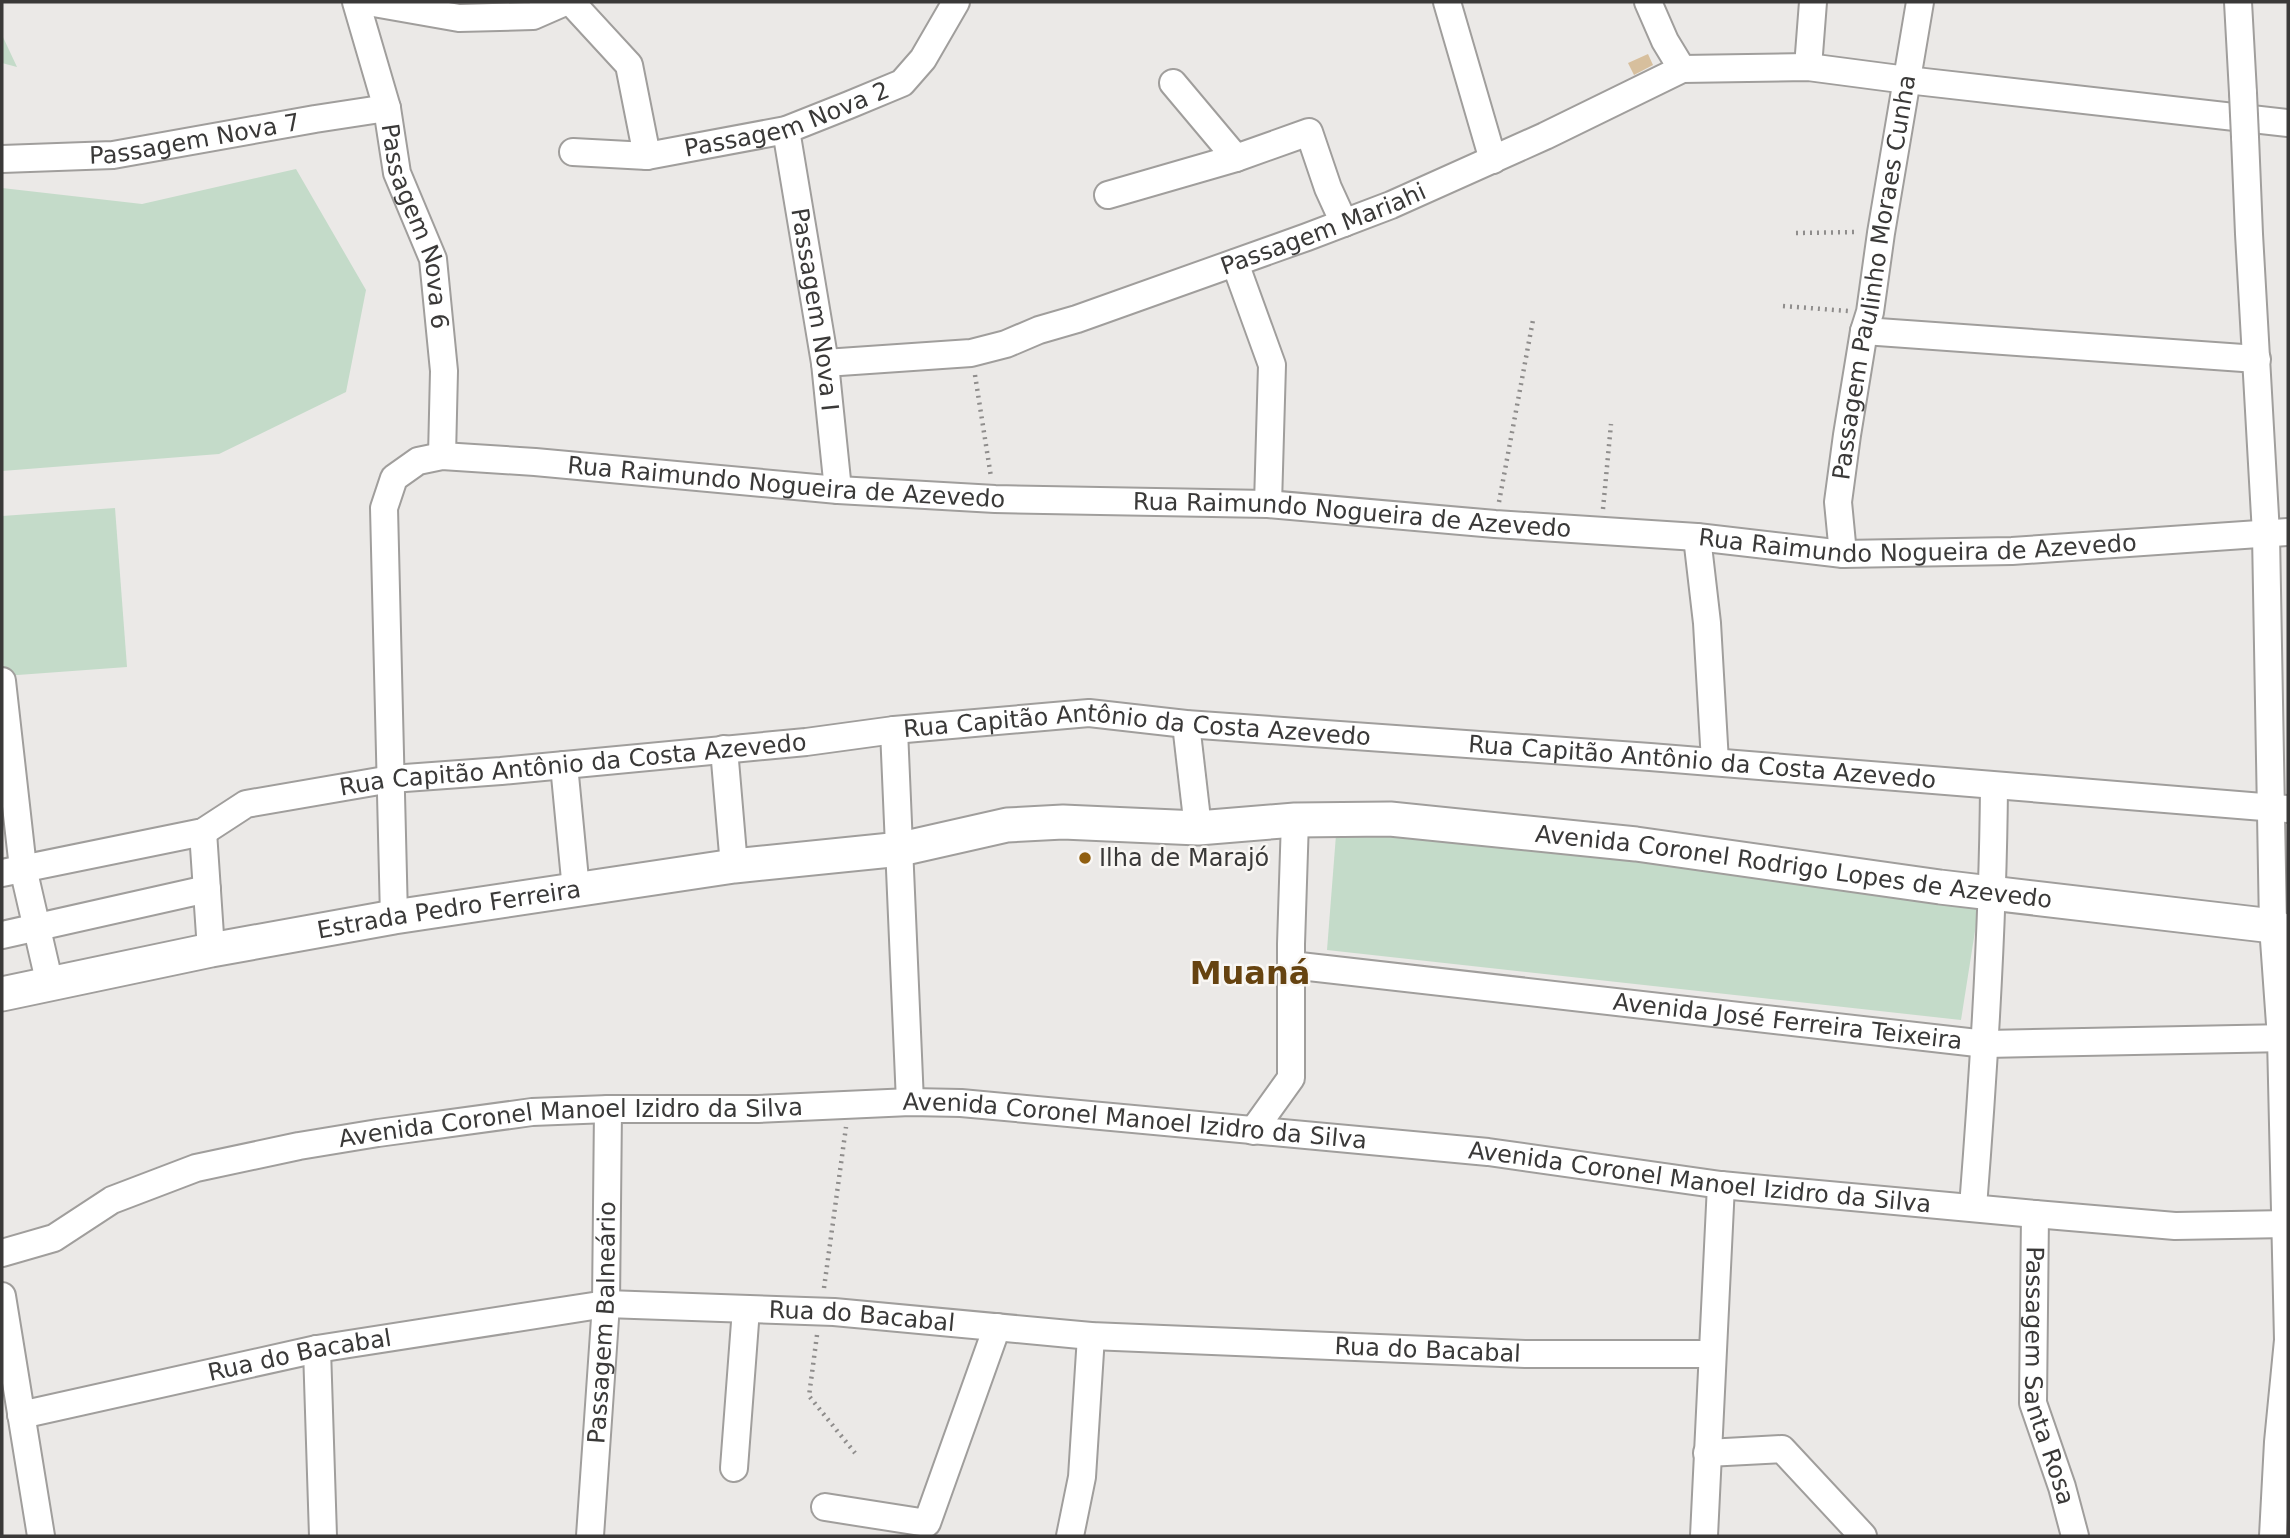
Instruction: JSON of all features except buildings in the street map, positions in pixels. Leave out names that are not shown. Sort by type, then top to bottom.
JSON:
[{"type":"main road","name":"Avenida Coronel Rodrigo Lopes de Azevedo","points":[[1198,828],[1295,820],[1390,819],[1636,844],[1940,887],[2281,929]]},
{"type":"main road","name":"Estrada Pedro Ferreira","points":[[2,994],[211,950],[394,917],[734,866],[901,849],[1007,825],[1063,822],[1198,828]]},
{"type":"street","name":"Passagem Nova 6","points":[[356,2],[387,108],[397,173],[433,259],[444,371],[430,459]]},
{"type":"street","points":[[369,2],[458,18],[533,16],[565,2]]},
{"type":"street","points":[[571,2],[629,65],[647,156]]},
{"type":"street","name":"Passagem Nova 2","points":[[573,152],[647,156],[786,130],[902,83],[923,59],[956,2]]},
{"type":"street","points":[[1447,2],[1493,160]]},
{"type":"street","points":[[1648,2],[1682,69]]},
{"type":"street","points":[[1808,67],[1813,2]]},
{"type":"street","name":"Passagem Paulinho Moraes Cunha","points":[[1843,554],[1838,502],[1920,2]]},
{"type":"street","points":[[2238,2],[2257,359],[2277,533],[2288,1340],[2278,1442],[2273,1536]]},
{"type":"street","name":"Passagem Mariahi","points":[[825,363],[971,353],[1006,344],[1344,223],[1493,160],[1682,69],[1808,67],[1907,80],[2245,115]]},
{"type":"street","points":[[1173,83],[1236,158]]},
{"type":"street","name":"Passagem Nova 7","points":[[2,159],[113,155],[315,118],[387,108]]},
{"type":"street","points":[[2245,115],[2288,123]]},
{"type":"street","name":"Passagem Nova I","points":[[786,130],[825,363],[838,490]]},
{"type":"street","points":[[1108,195],[1236,158],[1309,132],[1328,188],[1344,223]]},
{"type":"street","points":[[1235,263],[1272,365],[1268,504]]},
{"type":"street","points":[[1867,321],[2257,359]]},
{"type":"street","points":[[394,917],[384,508],[394,478],[430,459]]},
{"type":"street","name":"Rua Raimundo Nogueira de Azevedo","points":[[430,459],[574,465],[838,490],[995,499],[1268,504],[1495,524],[1697,537],[1843,554],[2012,551],[2277,533]]},
{"type":"street","points":[[1697,537],[1707,623],[1715,762]]},
{"type":"street","points":[[2,681],[12,870],[38,928],[50,985]]},
{"type":"street","name":"Rua Capitão Antônio da Costa Azevedo","points":[[12,870],[203,832],[246,804],[391,779],[564,765],[894,730],[1089,713],[1186,724],[1715,762],[2280,808]]},
{"type":"street","points":[[1186,724],[1198,828]]},
{"type":"street","points":[[894,730],[901,849],[909,1102]]},
{"type":"street","points":[[724,749],[734,866]]},
{"type":"street","points":[[564,765],[576,890]]},
{"type":"street","points":[[1973,1208],[1986,1044],[1993,892],[1994,786]]},
{"type":"street","points":[[1253,1131],[1291,1078],[1295,820]]},
{"type":"street","points":[[203,832],[211,950]]},
{"type":"street","points":[[2,935],[207,890]]},
{"type":"street","name":"Avenida José Ferreira Teixeira","points":[[1291,965],[1986,1044],[2285,1038]]},
{"type":"street","name":"Avenida Coronel Manoel Izidro da Silva","points":[[2,1253],[54,1238],[111,1200],[195,1168],[299,1146],[533,1112],[758,1109],[909,1102],[961,1103],[1488,1152],[1721,1185],[2035,1214],[2175,1226],[2287,1224]]},
{"type":"street","name":"Passagem Balneário","points":[[590,1536],[606,1304],[608,1109]]},
{"type":"street","points":[[1703,1536],[1721,1185]]},
{"type":"street","name":"Passagem Santa Rosa","points":[[2035,1214],[2033,1403],[2062,1487],[2075,1536]]},
{"type":"street","points":[[2,1296],[41,1536]]},
{"type":"street","name":"Rua do Bacabal","points":[[22,1415],[317,1349],[606,1304],[821,1311],[1091,1336],[1525,1354],[1711,1354]]},
{"type":"street","points":[[734,1468],[746,1309]]},
{"type":"street","points":[[825,1507],[927,1523],[997,1327]]},
{"type":"street","points":[[1070,1536],[1082,1478],[1091,1336]]},
{"type":"street","points":[[317,1349],[323,1536]]},
{"type":"street","points":[[1707,1454],[1782,1449],[1863,1536]]},
{"type":"path","points":[[1796,233],[1881,233]]},
{"type":"path","points":[[1783,306],[1867,321]]},
{"type":"path","points":[[1495,524],[1533,320]]},
{"type":"path","points":[[971,353],[995,499]]},
{"type":"path","points":[[1602,531],[1611,424]]},
{"type":"path","points":[[849,1105],[809,1396],[855,1453]]},
{"type":"green space","points":[[2,35],[17,67],[2,63]]},
{"type":"green space","points":[[296,169],[366,290],[346,392],[219,454],[2,471],[2,188],[142,204]]},
{"type":"green space","points":[[115,508],[127,667],[4,676],[2,516]]},
{"type":"green space","points":[[1337,822],[1981,893],[1961,1020],[1327,950]]},
{"type":"place","name":"Ilha de Marajó","points":[[1085,858]]},
{"type":"district","name":"Muaná","points":[[1250,973]]}]
